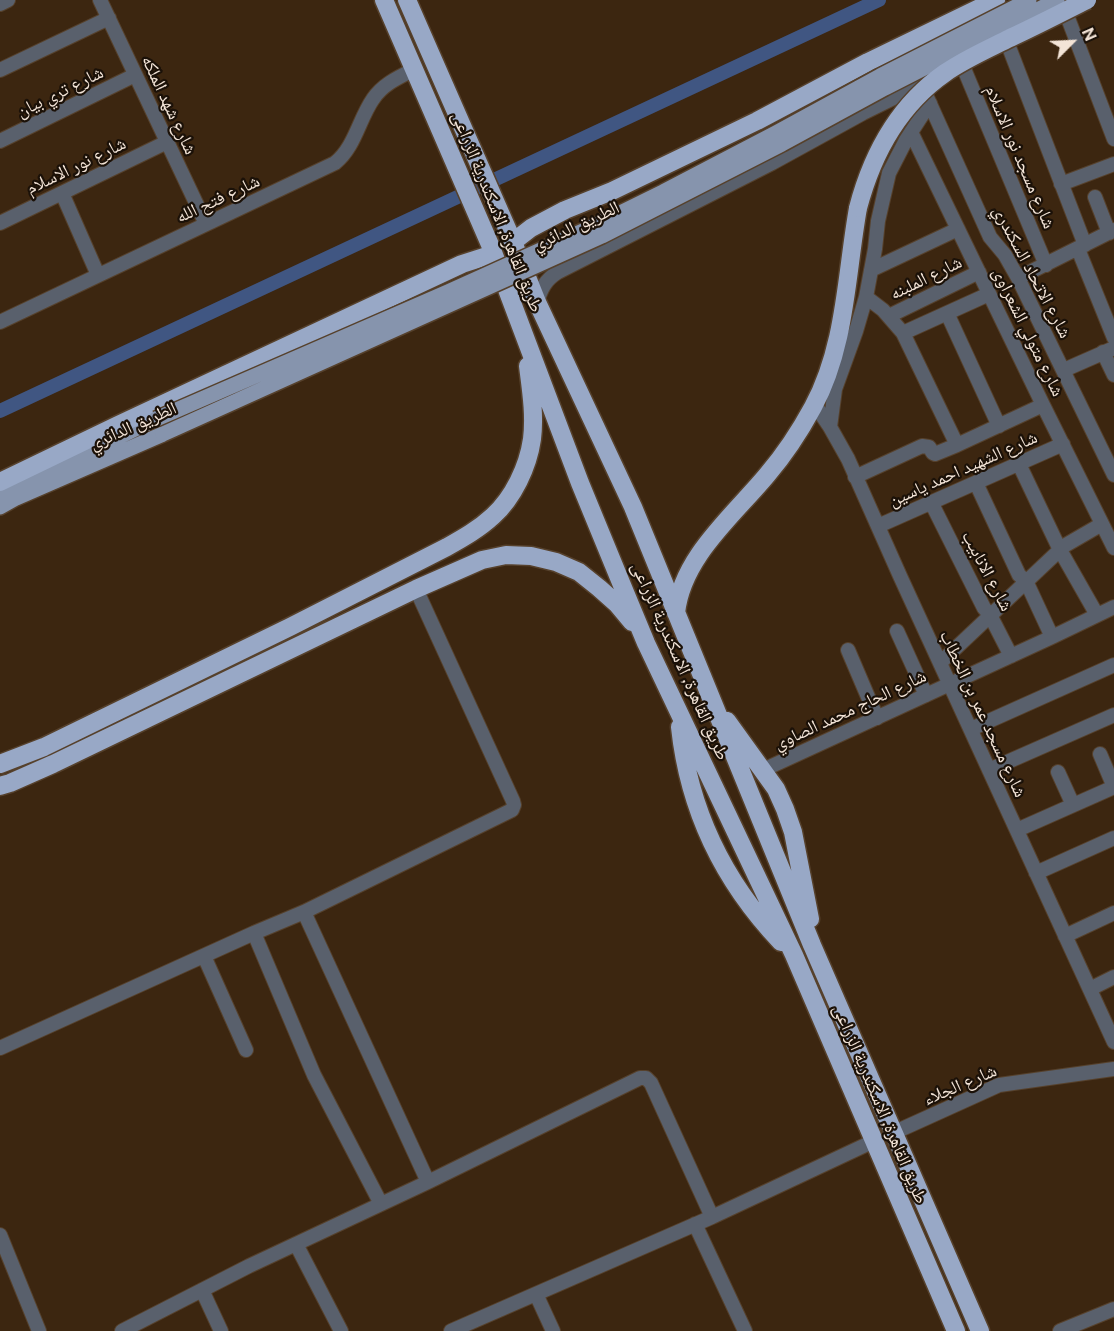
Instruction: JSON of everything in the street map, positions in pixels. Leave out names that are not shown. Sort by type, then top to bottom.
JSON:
[{"type":"highway","name":"طريق القاهرة, الاسكندرية الزراعى","points":[[384,0],[492,250],[580,483],[646,643],[794,956],[956,1331]]},
{"type":"highway","name":"طريق القاهرة, الاسكندرية الزراعى","points":[[407,0],[537,302],[629,497],[812,945],[980,1331]]},
{"type":"highway","points":[[512,240],[565,210],[612,191],[757,121],[868,62],[996,0]]},
{"type":"highway","points":[[676,614],[678,597],[693,566],[720,526],[778,462],[814,405],[826,377],[838,338],[858,208],[866,181],[882,145],[904,112],[930,85],[970,58],[1089,0]]},
{"type":"highway","points":[[0,482],[492,250]]},
{"type":"highway","points":[[0,764],[54,742],[290,627],[436,553],[472,533],[494,515],[512,493],[525,467],[532,439],[531,393],[523,331]]},
{"type":"highway","points":[[0,786],[53,764],[416,589],[482,560],[506,555],[531,556],[556,562],[579,572],[616,604],[646,643]]},
{"type":"highway","points":[[290,627],[299,646]]},
{"type":"highway","points":[[711,700],[776,789],[785,809],[793,832],[809,910],[812,945]]},
{"type":"highway","points":[[678,711],[688,779],[711,844],[747,903],[794,956]]},
{"type":"main road","name":"الطريق الدائري","points":[[0,494],[156,419],[596,225],[663,192],[898,66],[1029,0]]},
{"type":"main road","name":"الطريق الدائري","points":[[0,507],[511,278],[626,224],[1057,0]]},
{"type":"street","points":[[0,4],[8,0]]},
{"type":"street","name":"شارع شهد الملكه","points":[[100,0],[206,224]]},
{"type":"street","points":[[537,302],[545,283],[558,272],[772,163],[863,113],[1089,0]]},
{"type":"street","points":[[1066,13],[1114,139]]},
{"type":"street","points":[[0,70],[109,18]]},
{"type":"street","points":[[1007,42],[1061,184],[1114,338]]},
{"type":"street","name":"شارع مسجد نور الاسلام","points":[[962,64],[1046,265]]},
{"type":"street","name":"شارع فتح الله","points":[[0,322],[335,163],[345,155],[373,99],[389,83],[415,69]]},
{"type":"street","name":"شارع تري بيان","points":[[0,141],[135,75]]},
{"type":"street","name":"شارع الاتحاد السكندري","points":[[921,84],[990,237],[1005,255],[1018,278],[1114,475]]},
{"type":"street","points":[[830,427],[835,389],[866,297],[878,221],[889,173],[930,103]]},
{"type":"street","name":"شارع متولي الشعراوى","points":[[911,132],[1043,405],[1113,543]]},
{"type":"street","name":"شارع نور الاسلام","points":[[0,223],[167,142]]},
{"type":"street","points":[[1061,184],[1114,164]]},
{"type":"street","points":[[62,193],[98,275]]},
{"type":"street","points":[[1018,278],[1112,232],[1095,197]]},
{"type":"street","points":[[871,270],[958,229]]},
{"type":"street","name":"شارع الملبنه","points":[[890,316],[979,272]]},
{"type":"street","points":[[903,333],[989,294]]},
{"type":"street","points":[[866,297],[890,316],[903,333],[957,446]]},
{"type":"street","points":[[947,313],[999,426]]},
{"type":"street","points":[[1064,370],[1109,350],[1114,375]]},
{"type":"street","name":"شارع مسجد عمر بن الخطاب","points":[[814,405],[830,427],[848,459],[1114,1042]]},
{"type":"street","points":[[855,477],[922,446],[929,447],[935,454],[957,446],[1043,405]]},
{"type":"street","name":"شارع الشهيد احمد ياسين","points":[[878,526],[1063,444]]},
{"type":"street","points":[[1019,464],[1060,550],[1097,615]]},
{"type":"street","points":[[976,483],[1019,575],[1026,581],[1052,637]]},
{"type":"street","name":"شارع الانابيب","points":[[931,502],[984,608],[1011,656]]},
{"type":"street","points":[[940,663],[1060,550],[1072,540],[1102,524]]},
{"type":"street","points":[[0,1048],[304,912],[510,812],[513,808],[513,801],[416,589]]},
{"type":"street","name":"شارع الحاج محمد الصاوي","points":[[763,770],[1114,607]]},
{"type":"street","points":[[897,631],[926,695]]},
{"type":"street","points":[[848,650],[877,718]]},
{"type":"street","points":[[971,729],[1114,665]]},
{"type":"street","points":[[989,770],[1114,715]]},
{"type":"street","points":[[1017,830],[1114,787],[1100,754]]},
{"type":"street","points":[[1058,772],[1073,805]]},
{"type":"street","points":[[1036,873],[1114,838]]},
{"type":"street","points":[[304,912],[428,1182]]},
{"type":"street","points":[[1065,936],[1114,912]]},
{"type":"street","points":[[254,933],[314,1075],[381,1204]]},
{"type":"street","points":[[204,956],[246,1050]]},
{"type":"street","points":[[1090,989],[1114,977]]},
{"type":"street","name":"شارع الجلاء","points":[[893,1133],[999,1085],[1114,1069]]},
{"type":"street","points":[[122,1331],[296,1244],[637,1080],[646,1078],[651,1083],[712,1216]]},
{"type":"street","points":[[451,1331],[695,1224],[874,1141]]},
{"type":"street","points":[[695,1224],[745,1331]]},
{"type":"street","points":[[0,1235],[39,1331]]},
{"type":"street","points":[[296,1244],[341,1331]]},
{"type":"street","points":[[202,1290],[221,1331]]},
{"type":"street","points":[[537,1294],[553,1331]]},
{"type":"street","points":[[1060,1331],[1114,1309]]},
{"type":"waterway","points":[[0,411],[879,0]]}]
